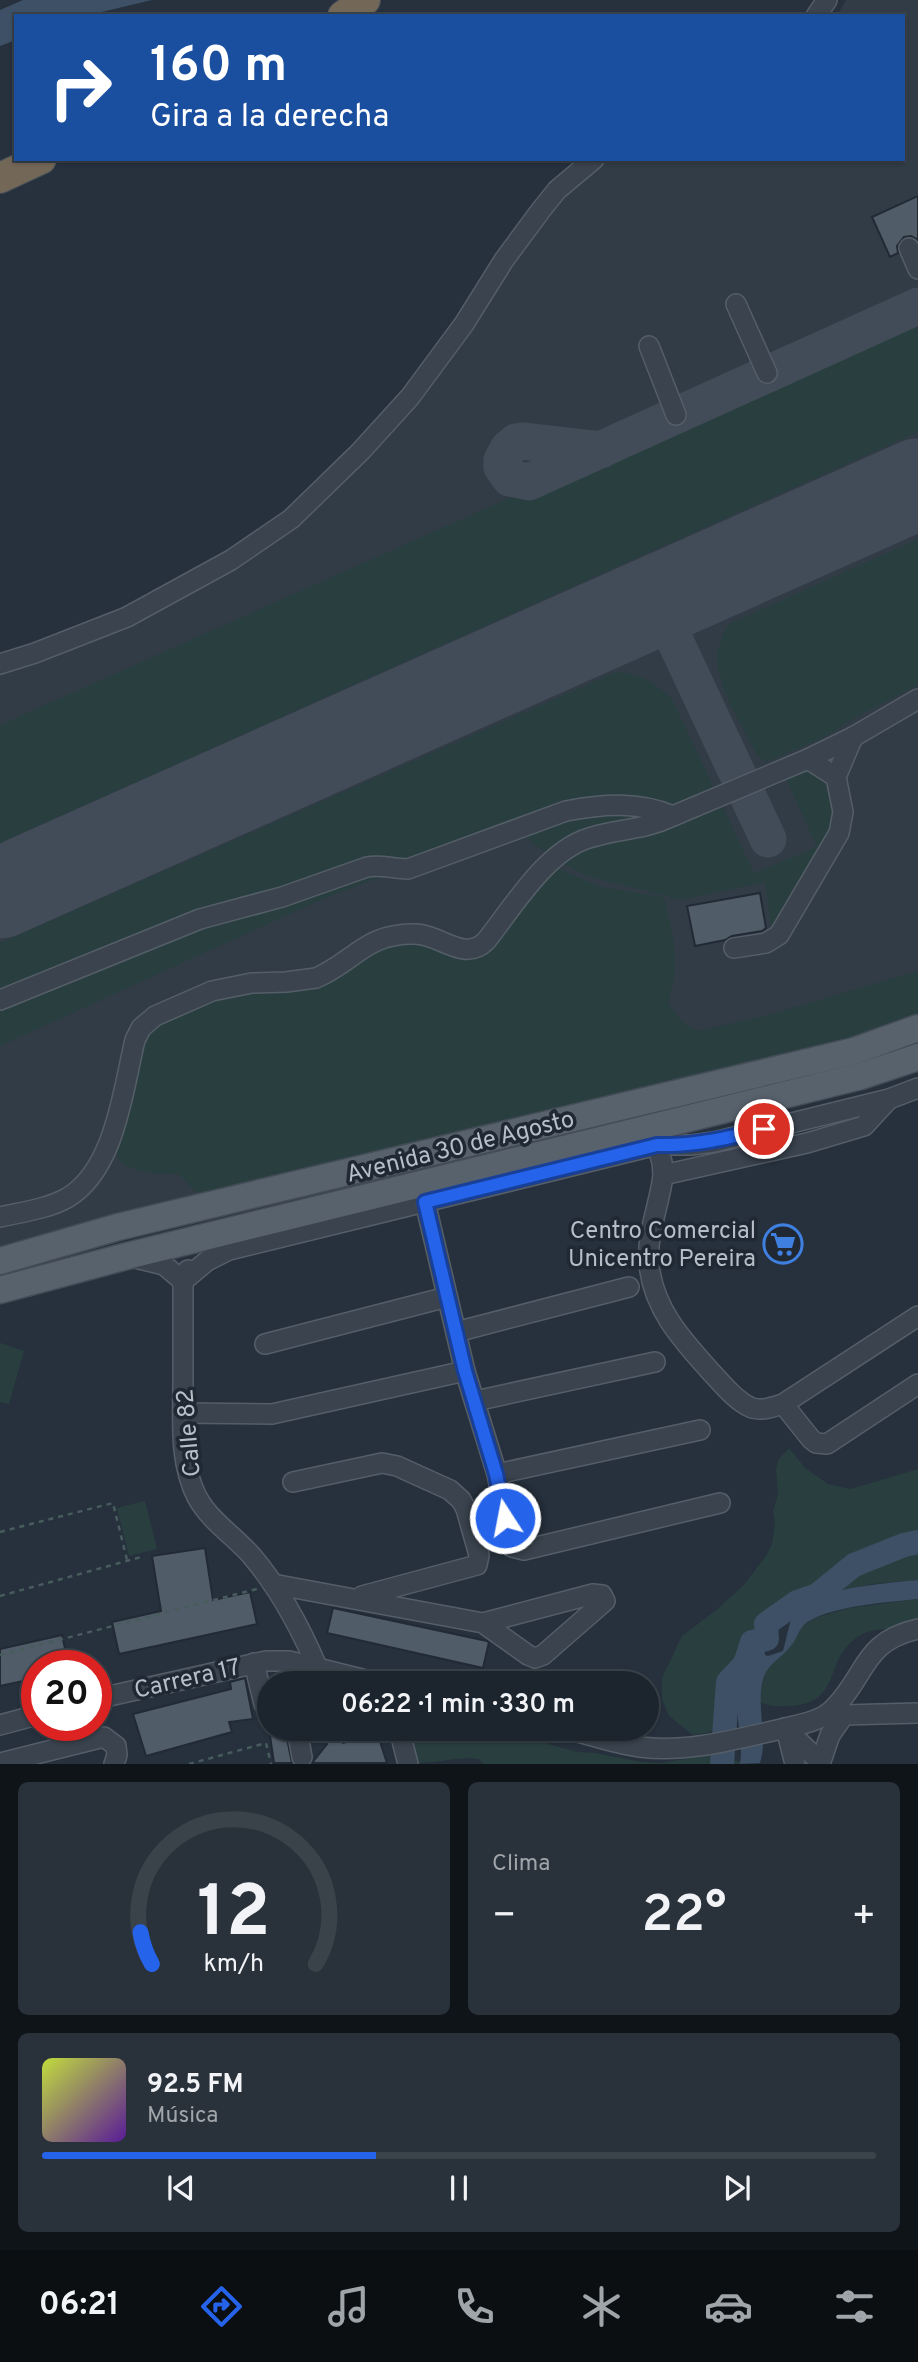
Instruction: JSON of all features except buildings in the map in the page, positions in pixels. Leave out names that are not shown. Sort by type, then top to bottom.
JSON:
[{"type":"highway","points":[[346,14],[365,0]]},
{"type":"highway","points":[[0,178],[37,161]]},
{"type":"main road","name":"Avenida 30 de Agosto","points":[[0,1261],[118,1227],[854,1051],[918,1028]]},
{"type":"main road","name":"Avenida 30 de Agosto","points":[[0,1290],[218,1234],[654,1136],[910,1060]]},
{"type":"street","points":[[0,664],[127,617],[231,560],[291,519],[360,452],[410,397],[458,333],[504,260],[541,210],[557,190],[592,161]]},
{"type":"street","points":[[909,248],[918,269]]},
{"type":"street","points":[[736,304],[767,373]]},
{"type":"street","points":[[649,346],[677,415]]},
{"type":"street","points":[[0,1217],[51,1205],[67,1198],[94,1173],[110,1140],[135,1040],[141,1028],[155,1016],[212,991],[232,986],[316,978],[329,972],[359,948],[384,937],[422,934],[460,949],[474,950],[486,941],[548,864],[570,846],[588,838],[645,828],[808,759],[853,737],[918,699]]},
{"type":"street","points":[[734,948],[766,943],[779,935],[839,833],[843,812],[836,777],[853,737]]},
{"type":"street","points":[[808,759],[836,777]]},
{"type":"street","points":[[0,1000],[200,919],[282,897],[379,864],[408,869],[566,811],[587,807],[649,806],[673,816]]},
{"type":"street","points":[[663,1175],[807,1143],[864,1126],[893,1097],[910,1060]]},
{"type":"street","points":[[127,1256],[164,1265],[183,1280],[207,1261],[229,1250],[425,1202],[654,1136],[691,1145],[714,1142],[893,1097],[918,1088]]},
{"type":"street","points":[[654,1136],[663,1175],[648,1252],[652,1284],[667,1318],[681,1339],[743,1403],[761,1409],[783,1404],[918,1316]]},
{"type":"street","points":[[425,1202],[465,1371],[496,1474],[510,1545],[520,1550],[719,1503]]},
{"type":"street","name":"Calle 82","points":[[218,1234],[200,1249],[183,1280],[183,1413],[186,1462],[197,1498],[212,1519],[249,1553],[274,1584],[297,1624],[318,1670]]},
{"type":"street","points":[[457,1332],[629,1287]]},
{"type":"street","points":[[265,1344],[447,1297]]},
{"type":"street","points":[[475,1401],[655,1362]]},
{"type":"street","points":[[183,1413],[272,1413],[465,1371]]},
{"type":"street","points":[[783,1404],[816,1443],[827,1444],[918,1384]]},
{"type":"street","points":[[496,1474],[700,1430]]},
{"type":"street","points":[[293,1482],[387,1463],[450,1490],[461,1500],[479,1555],[477,1565],[354,1598]]},
{"type":"street","points":[[274,1584],[483,1623],[535,1658],[543,1655],[606,1601],[603,1595],[593,1594],[483,1623]]},
{"type":"street","points":[[776,1730],[820,1763],[841,1708],[877,1647],[895,1635],[917,1629]]},
{"type":"street","name":"Carrera 17","points":[[112,1695],[254,1663],[289,1661],[323,1671]]},
{"type":"street","points":[[254,1663],[257,1675]]},
{"type":"street","points":[[610,1741],[625,1745],[680,1748],[728,1741],[813,1721],[841,1708],[918,1713]]},
{"type":"street","points":[[0,1725],[21,1719]]},
{"type":"street","points":[[776,1730],[795,1763]]},
{"type":"street","points":[[0,1763],[104,1737],[116,1746],[114,1763]]},
{"type":"street","points":[[299,1741],[302,1757]]},
{"type":"street","points":[[402,1741],[408,1763]]},
{"type":"path","points":[[0,1532],[113,1503],[127,1560]]},
{"type":"path","points":[[0,1595],[141,1557]]},
{"type":"path","points":[[0,1655],[274,1584]]},
{"type":"path","points":[[189,1763],[266,1743],[271,1763]]},
{"type":"shaded area","points":[[846,0],[918,0],[918,1028],[0,1261],[0,664],[231,560],[360,452],[504,260],[592,161],[905,161],[905,14],[838,14]]},
{"type":"green space","points":[[918,316],[918,432],[0,843],[0,725]]},
{"type":"green space","points":[[918,539],[918,685],[854,718],[827,736],[766,762],[757,755],[739,721],[718,671],[718,650],[729,624]]},
{"type":"green space","points":[[616,672],[633,674],[647,680],[672,699],[754,873],[817,847],[783,772],[804,767],[823,778],[833,796],[833,829],[772,930],[765,882],[681,900],[587,876],[555,859],[507,824],[387,875],[327,897],[0,1046],[0,943]]},
{"type":"green space","points":[[548,864],[601,887],[664,897],[673,937],[675,962],[668,1003],[683,1023],[699,1031],[768,1015],[918,971],[918,1028],[209,1206],[179,1174],[150,1173],[121,1163],[110,1140],[135,1040],[212,991],[286,982],[384,937],[466,951]]},
{"type":"green space","points":[[0,1343],[24,1351],[9,1404],[0,1402]]},
{"type":"green space","points":[[789,1448],[805,1468],[828,1484],[851,1489],[918,1469],[918,1580],[873,1584],[817,1595],[797,1602],[766,1624],[737,1691],[736,1719],[707,1733],[693,1735],[669,1716],[662,1699],[662,1678],[682,1636],[743,1586],[766,1556],[772,1544],[775,1523],[773,1511],[778,1495],[776,1469],[779,1459]]},
{"type":"green space","points":[[145,1501],[157,1549],[129,1556],[117,1508]]},
{"type":"green space","points":[[918,1599],[918,1629],[880,1629],[859,1636],[847,1646],[825,1690],[817,1698],[805,1704],[786,1706],[769,1705],[759,1701],[765,1672],[778,1656],[789,1649],[803,1626],[815,1618],[849,1608]]},
{"type":"green space","points":[[411,1741],[547,1741],[548,1744],[576,1752],[642,1762],[660,1763],[708,1755],[741,1762],[740,1764],[483,1764],[479,1759],[471,1758],[417,1763]]},
{"type":"water","points":[[23,0],[152,0],[93,14],[14,14],[14,41],[0,46],[0,10]]},
{"type":"water","points":[[918,1580],[918,1599],[842,1609],[827,1613],[804,1625],[792,1645],[764,1677],[761,1694],[763,1743],[760,1763],[740,1764],[738,1691],[751,1645],[765,1625],[803,1601],[850,1588]],"holes":[[[791,1619],[783,1651],[765,1655],[766,1643],[772,1632]]]},
{"type":"waterway","points":[[722,1764],[728,1682],[745,1664],[752,1642],[767,1639],[766,1624],[797,1602],[817,1595],[854,1565],[918,1542]]},
{"type":"taxiway","points":[[601,450],[522,441],[516,442],[508,449],[502,460],[502,467],[510,478],[529,482],[918,306]]},
{"type":"taxiway","points":[[656,600],[768,839]]},
{"type":"runway","points":[[0,893],[918,484]]},
{"type":"place","name":"Centro Comercial Unicentro Pereira","points":[[783,1244]]},
{"type":"route","points":[[505,1518],[496,1474],[465,1371],[425,1202],[657,1145],[714,1142],[764,1129]]}]
